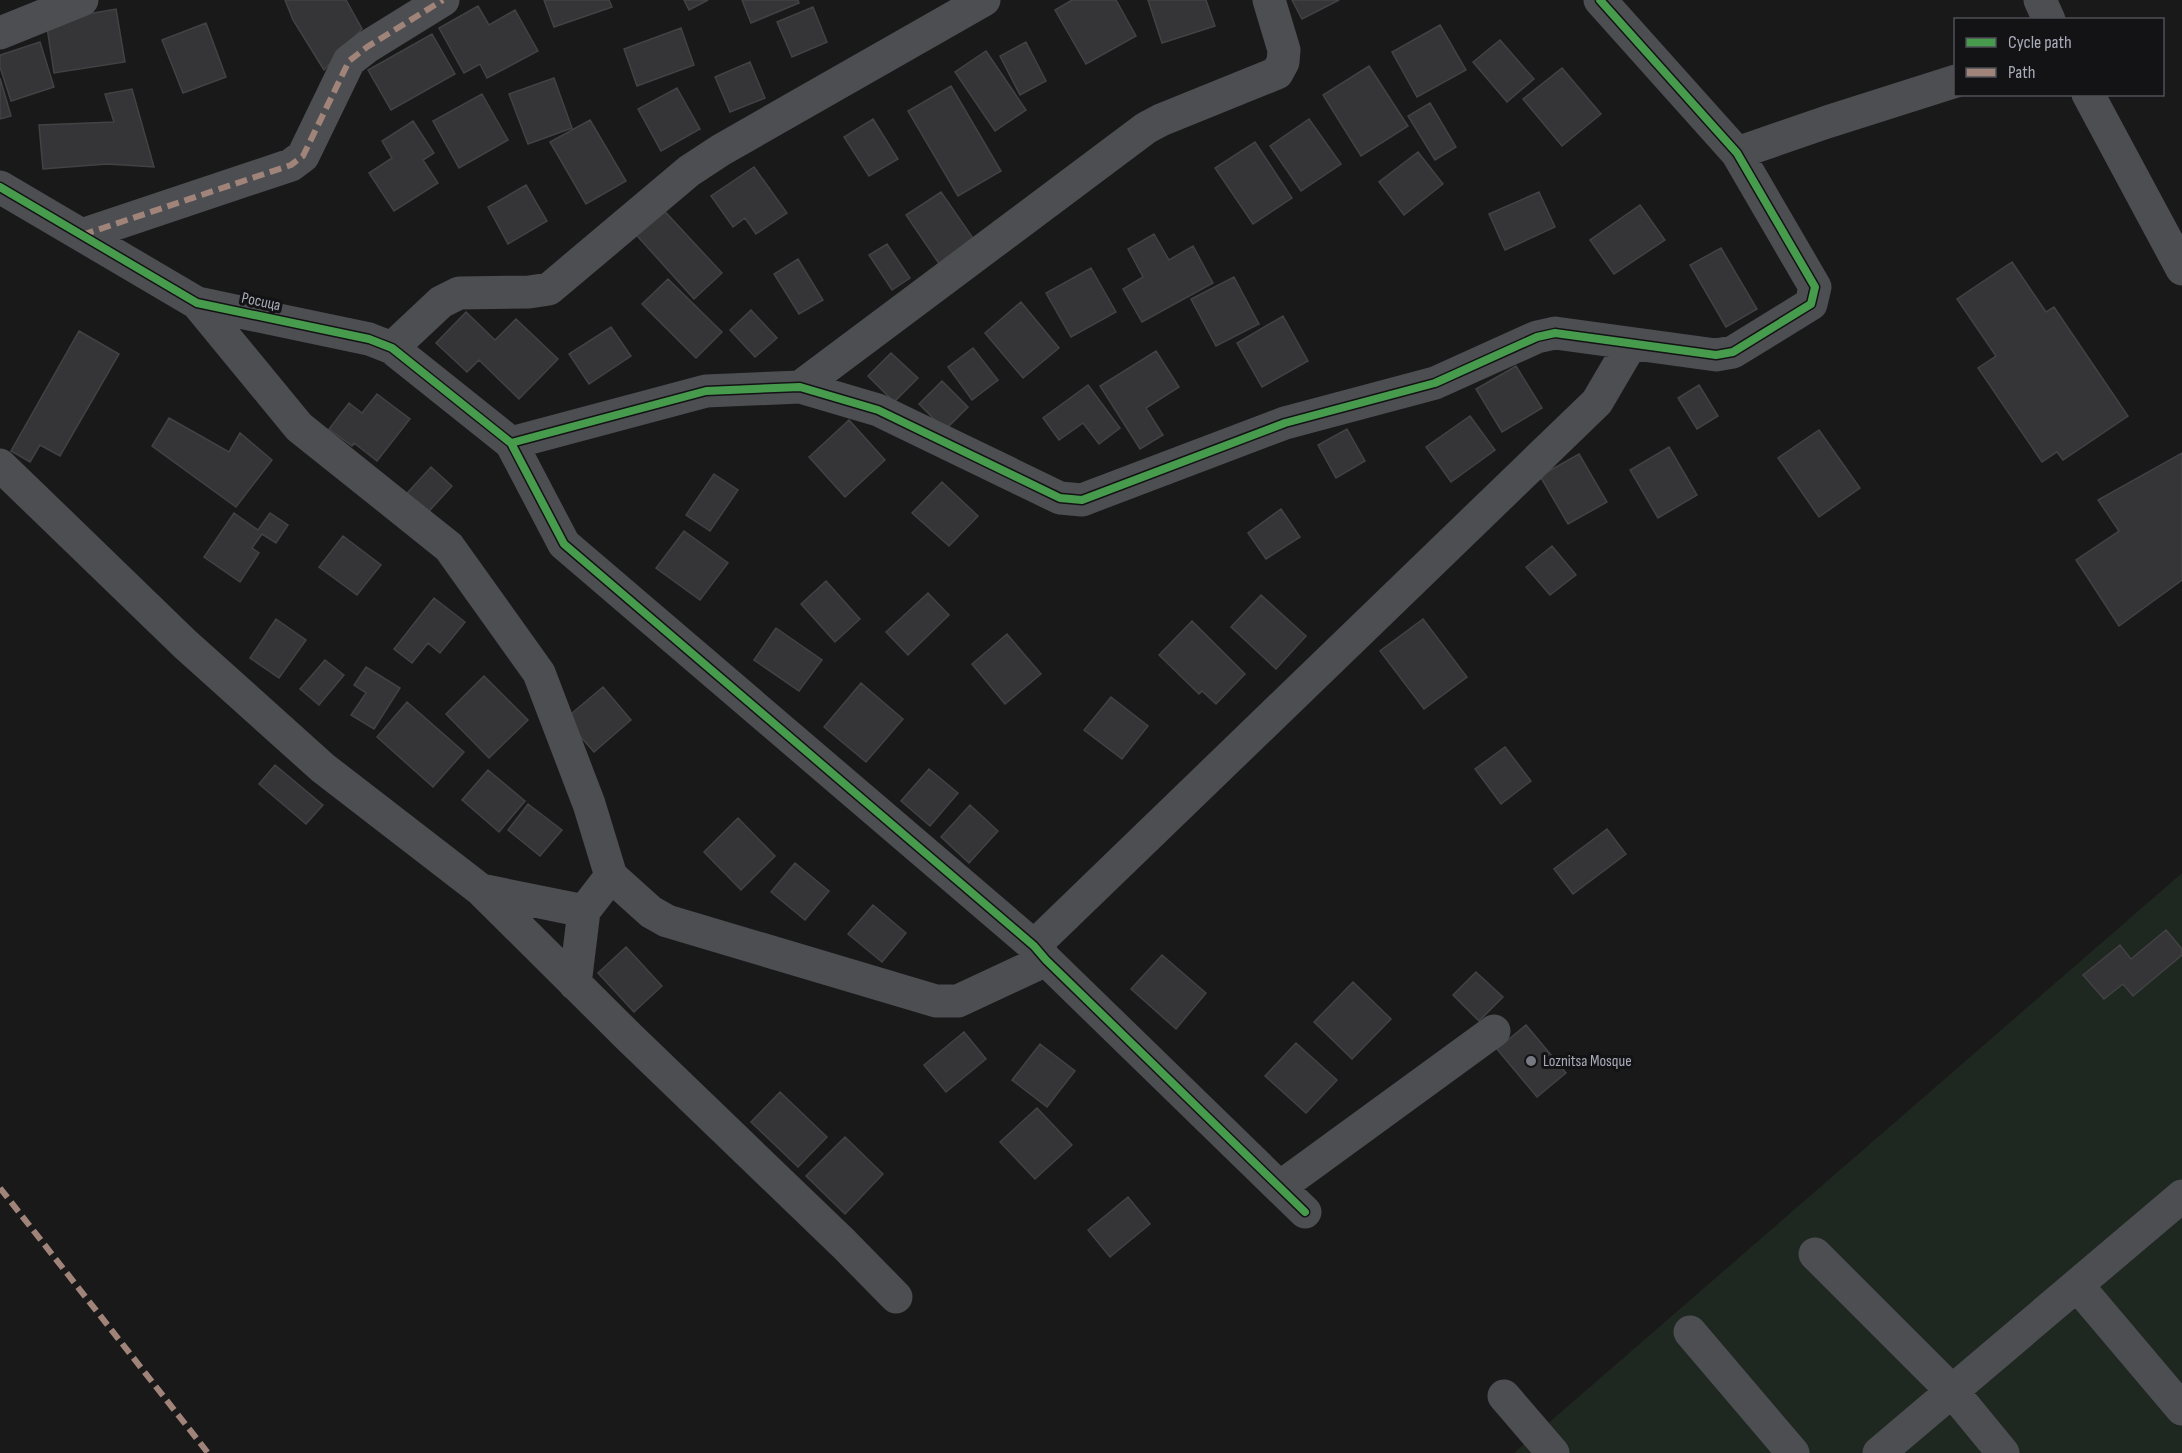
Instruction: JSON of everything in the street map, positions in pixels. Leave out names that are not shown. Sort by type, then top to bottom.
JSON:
[{"type":"street","points":[[0,33],[82,0]]},
{"type":"street","points":[[82,235],[291,165],[303,156],[349,61],[367,47],[443,0]]},
{"type":"street","points":[[392,348],[441,302],[459,293],[529,292],[549,289],[689,171],[721,150],[984,0]]},
{"type":"street","points":[[800,387],[1146,128],[1276,73],[1283,62],[1284,50],[1269,0]]},
{"type":"street","points":[[1305,1212],[1040,952],[564,544],[512,443],[706,391],[800,387],[878,410],[1060,498],[1082,500],[1285,423],[1435,383],[1537,337],[1555,333],[1716,356],[1733,352],[1811,304],[1815,287],[1737,153],[1600,0]]},
{"type":"street","points":[[2040,0],[2048,18]]},
{"type":"street","points":[[1737,153],[1954,82]]},
{"type":"street","points":[[2089,96],[2182,269]]},
{"type":"street","name":"Росица","points":[[0,187],[197,303],[369,339],[392,348],[512,443]]},
{"type":"street","points":[[197,303],[299,427],[449,547],[539,673],[589,804],[611,876],[651,912],[667,921],[936,1001],[958,1001],[1040,952],[1597,402],[1631,344]]},
{"type":"street","points":[[0,465],[185,644],[323,768],[481,890],[896,1297]]},
{"type":"street","points":[[575,984],[584,911],[611,876]]},
{"type":"street","points":[[481,890],[584,911]]},
{"type":"street","points":[[1280,1187],[1494,1031]]},
{"type":"street","points":[[1879,1453],[2182,1196]]},
{"type":"street","points":[[1815,1254],[1952,1391],[2003,1453]]},
{"type":"street","points":[[2077,1285],[2182,1409]]},
{"type":"street","points":[[1690,1332],[1793,1453]]},
{"type":"street","points":[[1504,1396],[1553,1453]]},
{"type":"shaded area","points":[[2182,873],[2182,1453],[1514,1453]]},
{"type":"building","points":[[285,0],[346,0],[362,29],[324,70],[293,20]]},
{"type":"building","points":[[544,0],[609,0],[612,7],[554,27]]},
{"type":"building","points":[[684,0],[708,0],[689,10]]},
{"type":"building","points":[[742,0],[798,0],[799,3],[751,23]]},
{"type":"building","points":[[1072,0],[1116,0],[1136,36],[1086,64],[1055,10]]},
{"type":"building","points":[[1148,0],[1206,0],[1215,26],[1162,43]]},
{"type":"building","points":[[1292,0],[1339,0],[1302,19]]},
{"type":"building","points":[[478,6],[489,25],[515,10],[538,51],[487,78],[480,64],[464,73],[439,28]]},
{"type":"building","points":[[813,7],[827,42],[792,57],[777,22]]},
{"type":"building","points":[[116,9],[125,62],[54,73],[46,21]]},
{"type":"building","points":[[206,23],[226,77],[183,93],[162,40]]},
{"type":"building","points":[[1440,25],[1466,70],[1417,97],[1392,52]]},
{"type":"building","points":[[681,28],[694,65],[637,86],[624,49]]},
{"type":"building","points":[[432,34],[455,74],[391,110],[368,70]]},
{"type":"building","points":[[1500,40],[1534,79],[1507,102],[1473,62]]},
{"type":"building","points":[[40,42],[54,87],[11,101],[0,67],[0,55]]},
{"type":"building","points":[[1026,42],[1046,81],[1020,95],[1000,56]]},
{"type":"building","points":[[986,51],[1026,110],[995,131],[955,72]]},
{"type":"building","points":[[750,62],[765,98],[730,112],[715,77]]},
{"type":"building","points":[[1369,66],[1408,126],[1361,156],[1323,95]]},
{"type":"building","points":[[1562,68],[1601,114],[1562,146],[1523,99]]},
{"type":"building","points":[[0,78],[11,116],[0,119]]},
{"type":"building","points":[[554,78],[572,128],[528,144],[509,94]]},
{"type":"building","points":[[951,86],[1001,171],[958,196],[908,111]]},
{"type":"building","points":[[677,88],[700,129],[661,151],[638,109]]},
{"type":"building","points":[[132,89],[154,167],[107,164],[43,169],[39,125],[114,122],[105,94]]},
{"type":"building","points":[[482,94],[508,140],[459,168],[433,121]]},
{"type":"building","points":[[1430,103],[1456,147],[1435,160],[1408,116]]},
{"type":"building","points":[[873,119],[898,159],[869,176],[844,137]]},
{"type":"building","points":[[1309,119],[1341,164],[1301,191],[1270,146]]},
{"type":"building","points":[[590,120],[626,181],[586,204],[550,142]]},
{"type":"building","points":[[413,121],[434,153],[423,160],[438,183],[394,211],[369,173],[392,158],[382,141]]},
{"type":"building","points":[[1255,142],[1292,198],[1253,224],[1215,168]]},
{"type":"building","points":[[1418,152],[1443,184],[1404,215],[1379,182]]},
{"type":"building","points":[[754,167],[787,213],[756,234],[745,218],[733,227],[711,196]]},
{"type":"building","points":[[526,185],[547,221],[508,244],[488,207]]},
{"type":"building","points":[[941,192],[975,241],[940,265],[906,215]]},
{"type":"building","points":[[1539,192],[1555,227],[1505,250],[1489,214]]},
{"type":"building","points":[[658,204],[722,273],[694,299],[631,229]]},
{"type":"building","points":[[1640,205],[1665,240],[1614,274],[1590,240]]},
{"type":"building","points":[[1154,234],[1169,260],[1193,246],[1213,283],[1142,322],[1123,289],[1143,277],[1128,249]]},
{"type":"building","points":[[887,244],[910,278],[892,290],[869,255]]},
{"type":"building","points":[[1721,248],[1757,309],[1726,327],[1690,265]]},
{"type":"building","points":[[798,259],[823,300],[799,314],[774,274]]},
{"type":"building","points":[[2012,262],[2046,312],[2054,307],[2128,416],[2063,460],[2057,452],[2042,462],[1978,368],[1996,356],[1957,299]]},
{"type":"building","points":[[1091,268],[1116,312],[1071,337],[1046,293]]},
{"type":"building","points":[[1234,277],[1259,324],[1216,346],[1191,299]]},
{"type":"building","points":[[668,279],[722,332],[696,358],[642,304]]},
{"type":"building","points":[[1021,302],[1059,348],[1023,378],[985,333]]},
{"type":"building","points":[[751,310],[777,338],[755,357],[730,330]]},
{"type":"building","points":[[466,312],[495,340],[516,319],[558,359],[519,399],[479,360],[467,372],[436,343]]},
{"type":"building","points":[[1283,316],[1308,361],[1262,387],[1237,343]]},
{"type":"building","points":[[611,327],[631,356],[589,384],[569,354]]},
{"type":"building","points":[[79,331],[119,354],[60,456],[40,445],[30,462],[11,451]]},
{"type":"building","points":[[973,348],[998,380],[972,400],[948,367]]},
{"type":"building","points":[[1156,351],[1179,387],[1146,408],[1163,435],[1140,449],[1100,386]]},
{"type":"building","points":[[891,353],[918,378],[894,402],[868,376]]},
{"type":"building","points":[[1516,366],[1542,408],[1502,432],[1476,389]]},
{"type":"building","points":[[942,381],[968,407],[945,430],[919,404]]},
{"type":"building","points":[[1088,385],[1120,428],[1099,444],[1083,423],[1059,440],[1043,418]]},
{"type":"building","points":[[1699,385],[1718,416],[1697,429],[1678,398]]},
{"type":"building","points":[[377,394],[410,419],[377,461],[354,443],[352,446],[329,429],[349,403],[362,413]]},
{"type":"building","points":[[1470,416],[1495,450],[1451,482],[1426,447]]},
{"type":"building","points":[[169,418],[229,452],[240,433],[272,460],[236,507],[152,446]]},
{"type":"building","points":[[849,420],[885,460],[845,497],[809,457]]},
{"type":"building","points":[[1347,429],[1365,461],[1336,478],[1318,445]]},
{"type":"building","points":[[1819,430],[1860,488],[1819,517],[1778,458]]},
{"type":"building","points":[[1669,447],[1697,495],[1658,518],[1630,470]]},
{"type":"building","points":[[2182,453],[2182,580],[2119,626],[2076,560],[2119,531],[2098,500]]},
{"type":"building","points":[[1579,454],[1607,502],[1568,524],[1540,476]]},
{"type":"building","points":[[431,467],[452,486],[421,520],[400,501]]},
{"type":"building","points":[[714,474],[738,490],[710,531],[686,515]]},
{"type":"building","points":[[942,482],[978,516],[949,546],[912,513]]},
{"type":"building","points":[[1281,509],[1300,537],[1266,559],[1248,533]]},
{"type":"building","points":[[234,513],[258,530],[270,513],[288,525],[276,543],[262,534],[252,548],[259,553],[240,582],[204,557]]},
{"type":"building","points":[[684,531],[728,563],[700,600],[656,568]]},
{"type":"building","points":[[343,536],[381,565],[357,595],[319,567]]},
{"type":"building","points":[[1552,546],[1576,575],[1550,595],[1526,567]]},
{"type":"building","points":[[826,581],[860,619],[835,642],[801,604]]},
{"type":"building","points":[[928,593],[949,615],[908,655],[886,632]]},
{"type":"building","points":[[1261,595],[1306,636],[1276,669],[1231,627]]},
{"type":"building","points":[[434,598],[465,622],[440,653],[428,643],[412,663],[394,649]]},
{"type":"building","points":[[276,619],[306,640],[279,678],[250,658]]},
{"type":"building","points":[[1423,619],[1467,677],[1424,709],[1380,651]]},
{"type":"building","points":[[1192,621],[1245,674],[1216,704],[1202,691],[1199,694],[1159,655]]},
{"type":"building","points":[[776,628],[822,660],[799,691],[754,660]]},
{"type":"building","points":[[1007,634],[1041,674],[1005,704],[972,664]]},
{"type":"building","points":[[325,660],[344,675],[319,705],[300,689]]},
{"type":"building","points":[[366,667],[400,688],[374,729],[351,715],[366,693],[354,685]]},
{"type":"building","points":[[484,676],[528,720],[489,758],[446,714]]},
{"type":"building","points":[[861,683],[903,719],[866,762],[824,727]]},
{"type":"building","points":[[603,687],[631,720],[594,752],[565,719]]},
{"type":"building","points":[[1111,697],[1148,726],[1122,759],[1084,730]]},
{"type":"building","points":[[407,702],[464,752],[433,787],[377,737]]},
{"type":"building","points":[[1505,747],[1531,781],[1501,804],[1475,769]]},
{"type":"building","points":[[275,765],[323,805],[306,824],[259,784]]},
{"type":"building","points":[[929,769],[958,793],[930,826],[901,801]]},
{"type":"building","points":[[488,770],[525,801],[499,832],[462,800]]},
{"type":"building","points":[[528,804],[562,830],[540,856],[508,830]]},
{"type":"building","points":[[970,805],[998,831],[969,863],[941,837]]},
{"type":"building","points":[[738,818],[775,856],[741,890],[704,852]]},
{"type":"building","points":[[1607,829],[1626,854],[1573,894],[1554,869]]},
{"type":"building","points":[[795,863],[829,891],[805,920],[771,892]]},
{"type":"building","points":[[873,905],[906,933],[882,962],[848,934]]},
{"type":"building","points":[[2166,930],[2182,949],[2182,955],[2133,996],[2123,984],[2104,999],[2083,975],[2120,945],[2131,959]]},
{"type":"building","points":[[626,947],[662,986],[634,1012],[598,973]]},
{"type":"building","points":[[1162,955],[1206,993],[1176,1029],[1131,989]]},
{"type":"building","points":[[1476,972],[1503,997],[1479,1021],[1453,995]]},
{"type":"building","points":[[1353,982],[1391,1019],[1352,1059],[1314,1022]]},
{"type":"building","name":"Loznitsa Mosque","points":[[1526,1025],[1566,1073],[1537,1097],[1497,1049]]},
{"type":"building","points":[[964,1032],[986,1059],[946,1092],[924,1065]]},
{"type":"building","points":[[1296,1043],[1337,1080],[1306,1113],[1265,1076]]},
{"type":"building","points":[[1040,1044],[1075,1071],[1047,1107],[1012,1080]]},
{"type":"building","points":[[780,1092],[827,1137],[798,1167],[751,1122]]},
{"type":"building","points":[[1037,1108],[1072,1145],[1035,1179],[1000,1142]]},
{"type":"building","points":[[845,1137],[883,1174],[845,1214],[806,1176]]},
{"type":"building","points":[[1128,1197],[1150,1224],[1110,1257],[1088,1230]]},
{"type":"marked path","points":[[82,235],[291,165],[303,156],[349,61],[367,47],[443,0]]},
{"type":"marked path","points":[[0,1188],[208,1453]]},
{"type":"cycle path","points":[[511,443],[706,391],[800,387],[878,410],[1060,498],[1082,500],[1285,423],[1435,383],[1537,337],[1555,333],[1716,355],[1733,352],[1811,304],[1815,287],[1737,153],[1600,0]]},
{"type":"cycle path","points":[[0,187],[197,303],[369,339],[392,348],[511,443],[564,544],[1034,946],[1305,1212]]},
{"type":"place","name":"Loznitsa Mosque","points":[[1531,1061]]}]
